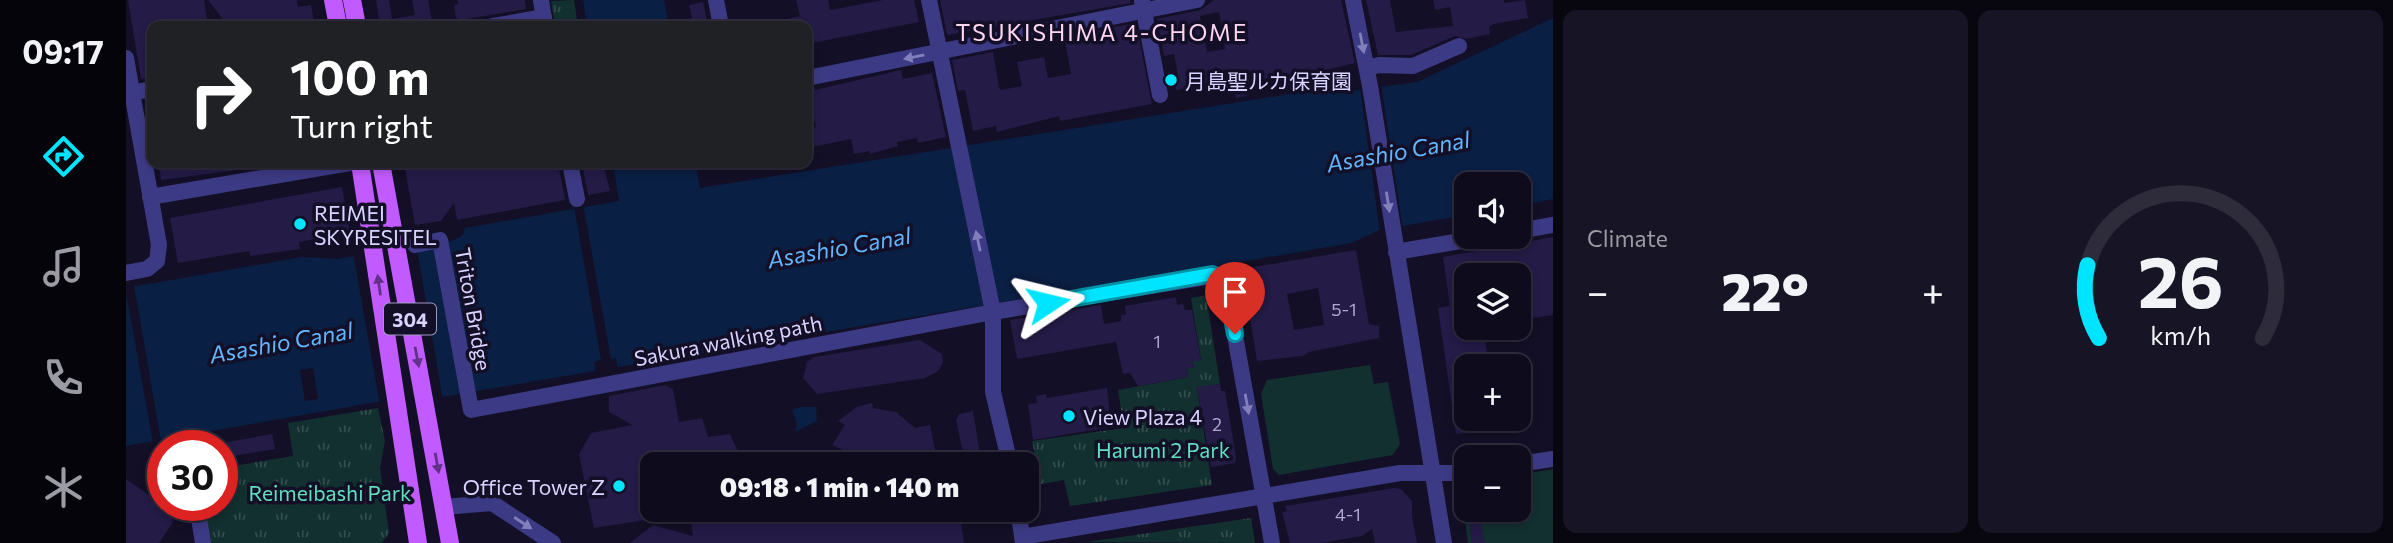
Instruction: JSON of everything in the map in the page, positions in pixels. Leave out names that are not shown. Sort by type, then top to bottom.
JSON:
[{"type":"main road","points":[[333,0],[337,21]]},
{"type":"main road","points":[[352,0],[356,21]]},
{"type":"main road","name":"304","points":[[361,168],[418,543]]},
{"type":"main road","name":"304","points":[[382,168],[450,543]]},
{"type":"street","points":[[541,0],[545,21]]},
{"type":"street","points":[[716,0],[720,21]]},
{"type":"street","points":[[929,0],[993,310],[993,392],[1007,452]]},
{"type":"street","points":[[812,77],[939,52],[1143,5],[1197,0]]},
{"type":"street","points":[[1353,0],[1367,68],[1444,543]]},
{"type":"street","points":[[1143,5],[1160,95]]},
{"type":"street","points":[[1367,68],[1379,65],[1413,66],[1459,47]]},
{"type":"street","points":[[126,58],[129,93],[159,245],[157,261],[147,269],[126,273]]},
{"type":"street","points":[[129,93],[147,90]]},
{"type":"street","points":[[150,197],[321,168]]},
{"type":"street","points":[[571,168],[577,199]]},
{"type":"street","points":[[1531,229],[1553,225]]},
{"type":"street","points":[[1395,244],[1454,239]]},
{"type":"street","name":"Triton Bridge","points":[[415,245],[440,240],[471,410]]},
{"type":"street","name":"Sakura walking path","points":[[471,410],[993,310],[1212,274],[1223,278],[1264,496]]},
{"type":"street","points":[[1531,462],[1553,459]]},
{"type":"street","points":[[1020,522],[1023,540],[1400,473],[1454,473]]},
{"type":"street","points":[[1264,496],[1272,543]]},
{"type":"street","points":[[444,507],[492,503],[553,543]]},
{"type":"street","points":[[199,521],[203,543]]},
{"type":"green space","points":[[574,0],[577,21],[554,21],[551,1]]},
{"type":"green space","name":"Harumi 2 Park","points":[[1206,295],[1220,384],[1197,388],[1212,485],[1070,506],[1064,480],[1041,484],[1039,452],[1034,452],[1032,441],[1124,428],[1118,390],[1189,377],[1187,368],[1194,367],[1192,361],[1201,360],[1191,298]]},
{"type":"green space","points":[[1370,365],[1374,384],[1388,382],[1400,444],[1393,455],[1279,475],[1273,469],[1261,394],[1267,380]]},
{"type":"green space","name":"Reimeibashi Park","points":[[378,408],[385,441],[380,468],[389,533],[382,543],[210,543],[206,521],[238,521],[238,465],[293,456],[288,423]]},
{"type":"green space","points":[[1553,469],[1553,543],[1468,543],[1465,522],[1531,522],[1531,473]]},
{"type":"green space","name":"Harumi 2 Park","points":[[1251,518],[1255,543],[1087,542]]},
{"type":"water","points":[[583,0],[664,0],[668,21],[586,21]]},
{"type":"water","name":"Asashio Canal","points":[[1553,18],[1553,199],[1531,204],[1531,172],[1454,172],[1454,217],[1379,230],[1352,243],[442,397],[440,391],[217,430],[147,430],[147,442],[126,446],[126,288],[302,257],[336,259],[454,240],[463,235],[465,228],[619,201],[614,168],[696,168],[700,188],[1340,86],[1350,91],[1417,82]]},
{"type":"water","points":[[816,407],[817,421],[795,432],[797,424],[792,410]]},
{"type":"pier","points":[[1381,84],[1403,230],[1380,233],[1360,87]]},
{"type":"pier","points":[[583,204],[611,359],[616,358],[618,370],[596,374],[594,362],[601,360],[574,206]]},
{"type":"pier","points":[[416,243],[443,401],[438,395],[380,405],[353,252]]},
{"type":"pier","points":[[134,285],[159,430],[151,430],[126,286]]},
{"type":"pier","points":[[313,368],[318,399],[305,401],[300,370]]},
{"type":"building","points":[[128,0],[204,0],[207,21],[147,21],[147,78],[141,79]]},
{"type":"building","points":[[208,0],[297,0],[298,7],[311,5],[314,21],[224,21]]},
{"type":"building","points":[[376,0],[389,0],[392,19],[415,15],[412,0],[428,0],[432,21],[379,21]]},
{"type":"building","points":[[457,0],[525,0],[526,9],[461,20],[456,18],[454,5],[458,4]]},
{"type":"building","points":[[796,0],[828,0],[830,10],[883,0],[914,0],[919,22],[812,43],[812,21],[778,21],[800,16]]},
{"type":"building","points":[[940,0],[1130,0],[1131,3],[947,35]]},
{"type":"building","points":[[1214,0],[1341,0],[1355,63],[1322,71],[1323,77],[1295,82],[1296,85],[1285,87],[1284,81],[1249,90],[1249,95],[1236,98],[1234,89],[1226,90],[1225,85],[1183,92],[1182,89],[1176,90],[1173,76],[1178,75],[1174,54],[1164,56],[1157,19],[1200,10]],"holes":[[[1219,12],[1225,49],[1207,52],[1200,16]]]},
{"type":"building","points":[[1366,0],[1390,0],[1396,32],[1453,26],[1450,7],[1435,10],[1433,0],[1504,0],[1504,3],[1525,0],[1528,18],[1494,24],[1489,27],[1490,34],[1466,39],[1455,36],[1411,55],[1378,55]]},
{"type":"building","points":[[703,2],[707,21],[678,21],[692,18],[689,5]]},
{"type":"building","points":[[1136,23],[1152,104],[1060,121],[1059,116],[997,132],[996,126],[973,131],[965,90],[958,91],[952,60],[993,52],[1001,90],[1022,86],[1017,62],[1044,57],[1048,78],[1071,74],[1064,37]]},
{"type":"building","points":[[901,70],[903,79],[932,73],[946,137],[918,143],[917,138],[897,142],[898,146],[870,154],[870,151],[854,154],[851,139],[812,147],[812,128],[816,127],[812,110],[812,87],[815,90]]},
{"type":"building","points":[[160,168],[253,168],[161,180]]},
{"type":"building","points":[[405,168],[559,168],[565,200],[457,220],[454,203],[441,221],[415,225]]},
{"type":"building","points":[[583,168],[604,168],[610,191],[588,195]]},
{"type":"building","name":"REIMEI SKYRESITEL","points":[[342,187],[350,233],[299,242],[300,249],[250,256],[249,251],[178,263],[170,218]]},
{"type":"building","points":[[1553,237],[1553,315],[1531,318],[1531,263],[1454,263],[1454,340],[1485,340],[1487,354],[1454,354],[1454,420],[1438,308],[1450,306],[1443,257],[1487,249],[1531,249],[1531,241]]},
{"type":"building","points":[[1356,250],[1369,324],[1379,326],[1379,338],[1309,352],[1303,356],[1257,361],[1242,269]],"holes":[[[1318,288],[1324,325],[1294,330],[1287,294]]]},
{"type":"building","points":[[1176,297],[1177,305],[1183,304],[1185,310],[1192,310],[1201,361],[1192,361],[1194,368],[1187,368],[1189,377],[1138,386],[1130,373],[1123,374],[1116,342],[1017,359],[1010,320],[1101,305],[1104,324],[1121,321],[1121,315],[1126,314],[1125,306]]},
{"type":"building","points":[[920,340],[942,354],[943,363],[937,372],[925,378],[817,394],[803,378],[807,362],[814,357]]},
{"type":"building","points":[[1220,384],[1221,391],[1225,391],[1236,457],[1235,463],[1211,467],[1197,387]]},
{"type":"building","name":"Office Tower Z","points":[[665,385],[673,389],[679,422],[702,418],[708,437],[730,434],[738,452],[640,452],[640,521],[594,528],[579,454],[591,433],[632,425],[609,412],[609,396]]},
{"type":"building","name":"View Plaza 4","points":[[1107,388],[1111,427],[1033,440],[1028,404],[1037,403],[1036,396],[1046,394],[1047,398]]},
{"type":"building","points":[[872,403],[873,408],[896,412],[915,428],[930,425],[936,452],[841,452],[841,449],[832,445],[845,425],[838,421],[857,407]]},
{"type":"building","points":[[973,411],[980,452],[963,452],[956,420],[959,414]]},
{"type":"building","points":[[272,434],[275,449],[238,455],[238,440]]},
{"type":"building","points":[[126,479],[147,494],[147,521],[173,522],[159,543],[126,543]]},
{"type":"building","points":[[1401,489],[1412,501],[1417,543],[1375,543],[1372,529],[1362,536],[1321,543],[1290,543],[1282,512],[1287,511],[1285,506]]},
{"type":"building","points":[[691,522],[961,522],[964,543],[630,543],[653,525],[693,536]]},
{"type":"building","points":[[1469,522],[1481,522],[1485,543],[1472,543]]},
{"type":"place","name":"月島聖ルカ保育園","points":[[1171,80]]},
{"type":"place","name":"REIMEI SKYRESITEL","points":[[300,224]]},
{"type":"place","name":"View Plaza 4","points":[[1069,416]]},
{"type":"place","name":"Office Tower Z","points":[[619,486]]},
{"type":"district","name":"TSUKISHIMA 4-CHOME","points":[[1102,32]]},
{"type":"route","points":[[1048,303],[1212,274],[1223,278],[1226,285],[1235,334]]}]
